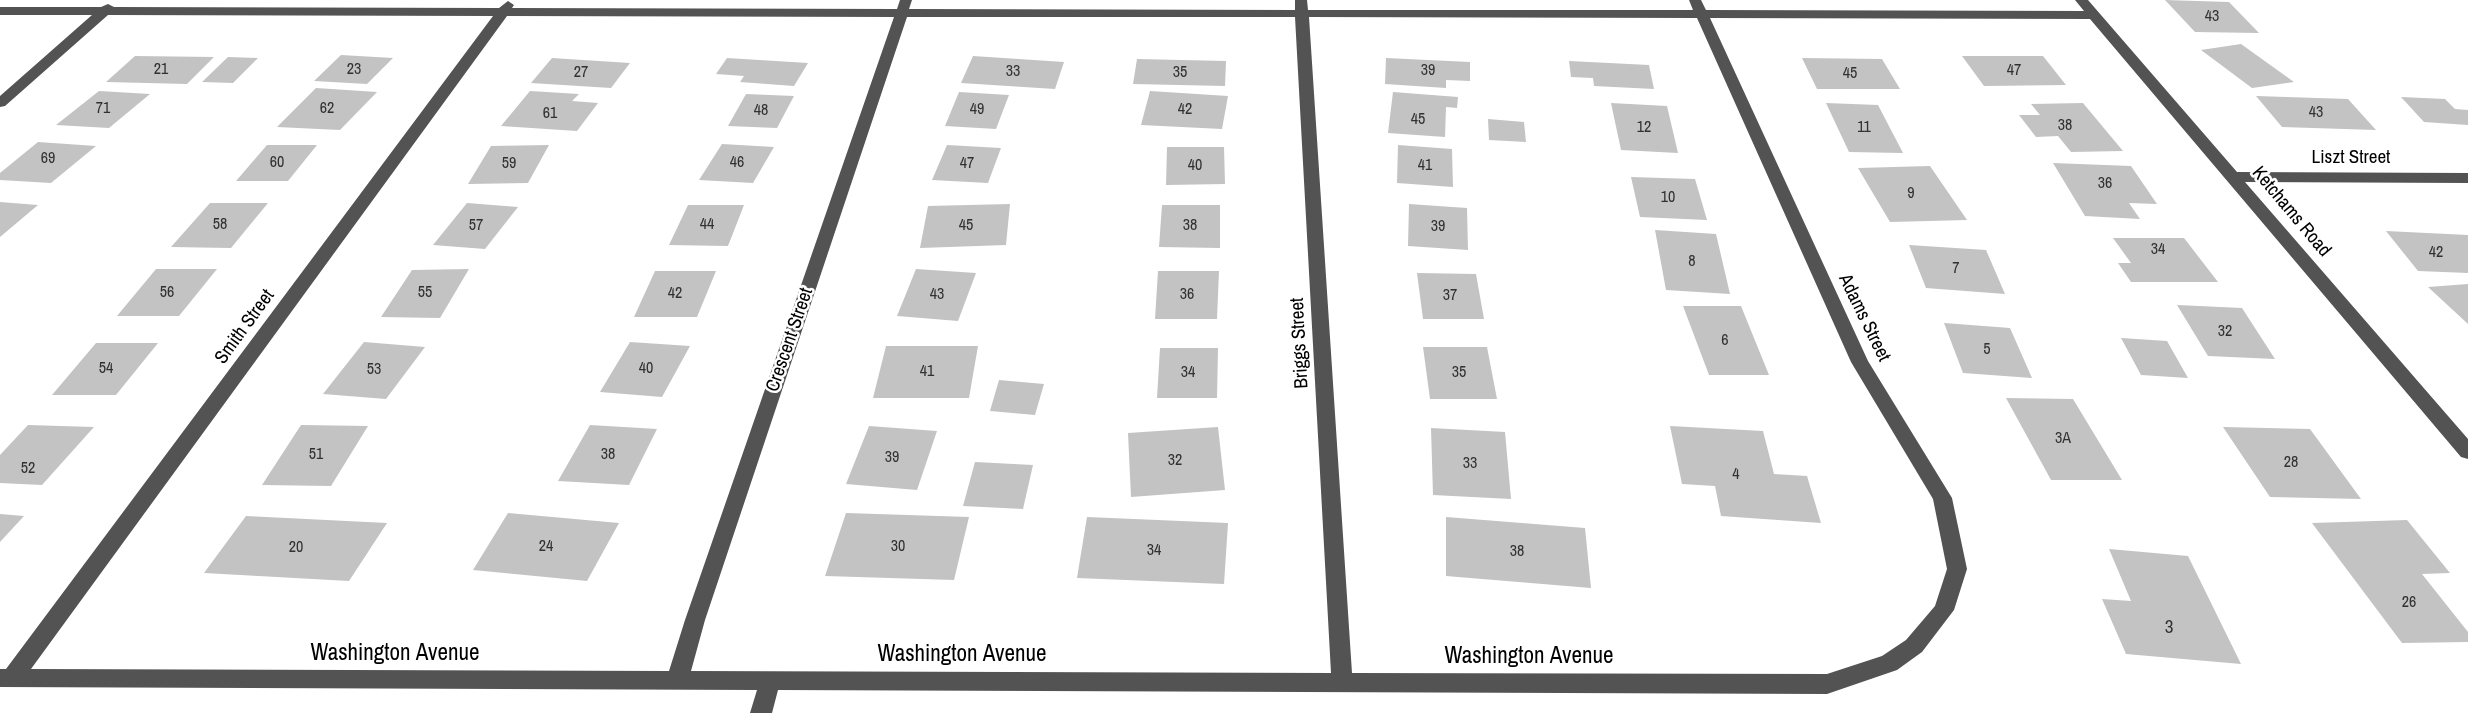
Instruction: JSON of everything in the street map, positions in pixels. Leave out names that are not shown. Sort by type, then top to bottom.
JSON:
[{"type":"street","points":[[0,103],[117,0]]},
{"type":"street","name":"Ketchams Road","points":[[2081,0],[2468,452]]},
{"type":"street","points":[[0,11],[508,6],[1699,7],[2094,15]]},
{"type":"street","name":"Smith Street","points":[[6,678],[508,6]]},
{"type":"street","name":"Crescent Street","points":[[677,682],[695,620],[904,6]]},
{"type":"street","name":"Briggs Street","points":[[1301,7],[1342,682]]},
{"type":"street","name":"Adams Street","points":[[1699,7],[1860,362],[1942,498],[1957,569],[1944,610],[1914,646]]},
{"type":"street","name":"Liszt Street","points":[[2234,177],[2468,178]]},
{"type":"street","name":"Washington Avenue","points":[[6,678],[1827,684],[1889,663],[1914,646]]},
{"type":"street","points":[[761,713],[770,681]]},
{"type":"building","points":[[2165,0],[2229,2],[2259,33],[2195,32]]},
{"type":"building","points":[[2241,44],[2294,82],[2252,88],[2201,50]]},
{"type":"building","points":[[341,55],[393,58],[367,84],[314,81]]},
{"type":"building","points":[[135,56],[214,57],[187,84],[106,82]]},
{"type":"building","points":[[973,56],[1064,62],[1055,89],[961,83]]},
{"type":"building","points":[[1962,56],[2043,56],[2066,85],[1984,86]]},
{"type":"building","points":[[228,57],[258,58],[233,83],[202,82]]},
{"type":"building","points":[[552,58],[630,63],[611,88],[531,83]]},
{"type":"building","points":[[727,58],[808,63],[794,86],[740,82],[744,76],[716,74]]},
{"type":"building","points":[[1386,58],[1470,62],[1470,81],[1446,80],[1446,88],[1385,84]]},
{"type":"building","points":[[1802,58],[1882,59],[1900,89],[1817,89]]},
{"type":"building","points":[[1137,59],[1226,61],[1225,86],[1133,84]]},
{"type":"building","points":[[1569,61],[1649,65],[1654,89],[1594,86],[1593,78],[1571,77]]},
{"type":"building","points":[[316,88],[377,92],[340,130],[277,127]]},
{"type":"building","points":[[99,91],[150,94],[109,128],[56,125]]},
{"type":"building","points":[[530,91],[579,94],[572,101],[598,103],[577,131],[501,126]]},
{"type":"building","points":[[1150,91],[1228,96],[1222,129],[1141,125]]},
{"type":"building","points":[[959,92],[1009,95],[996,129],[945,126]]},
{"type":"building","points":[[1393,92],[1458,97],[1457,108],[1446,107],[1445,137],[1388,133]]},
{"type":"building","points":[[746,94],[794,96],[777,128],[728,126]]},
{"type":"building","points":[[2256,96],[2348,99],[2376,130],[2282,127]]},
{"type":"building","points":[[2401,97],[2445,99],[2455,109],[2468,110],[2468,125],[2424,122]]},
{"type":"building","points":[[1611,103],[1667,106],[1678,153],[1621,150]]},
{"type":"building","points":[[1826,103],[1878,105],[1903,153],[1849,152]]},
{"type":"building","points":[[2083,103],[2123,151],[2071,152],[2058,136],[2036,137],[2019,115],[2040,115],[2031,104]]},
{"type":"building","points":[[1488,119],[1524,122],[1526,142],[1489,140]]},
{"type":"building","points":[[38,142],[96,146],[51,183],[0,180],[0,173]]},
{"type":"building","points":[[722,144],[774,147],[753,183],[699,180]]},
{"type":"building","points":[[267,145],[317,145],[288,181],[236,181]]},
{"type":"building","points":[[549,145],[528,183],[468,184],[491,146]]},
{"type":"building","points":[[947,145],[1001,148],[988,183],[932,180]]},
{"type":"building","points":[[1398,145],[1452,149],[1453,187],[1397,183]]},
{"type":"building","points":[[1167,147],[1224,147],[1225,184],[1166,185]]},
{"type":"building","points":[[2053,163],[2131,166],[2157,204],[2129,203],[2140,219],[2085,216]]},
{"type":"building","points":[[1930,166],[1967,220],[1890,222],[1858,168]]},
{"type":"building","points":[[1631,177],[1695,179],[1707,220],[1640,217]]},
{"type":"building","points":[[0,202],[38,205],[0,237]]},
{"type":"building","points":[[210,203],[268,203],[231,248],[171,247]]},
{"type":"building","points":[[467,203],[518,207],[485,249],[433,245]]},
{"type":"building","points":[[1010,204],[1006,245],[920,248],[928,206]]},
{"type":"building","points":[[1409,204],[1467,208],[1468,250],[1408,246]]},
{"type":"building","points":[[688,205],[744,205],[728,246],[669,245]]},
{"type":"building","points":[[1162,205],[1220,205],[1220,248],[1159,247]]},
{"type":"building","points":[[1655,230],[1716,234],[1730,294],[1666,290]]},
{"type":"building","points":[[2386,231],[2468,235],[2468,273],[2418,271]]},
{"type":"building","points":[[2113,238],[2184,238],[2218,282],[2131,282],[2118,263],[2131,263]]},
{"type":"building","points":[[1909,245],[1986,250],[2005,294],[1926,288]]},
{"type":"building","points":[[156,269],[217,269],[179,316],[117,316]]},
{"type":"building","points":[[469,269],[440,318],[381,317],[412,270]]},
{"type":"building","points":[[916,269],[976,273],[958,321],[897,316]]},
{"type":"building","points":[[655,271],[716,271],[697,317],[634,317]]},
{"type":"building","points":[[1158,271],[1219,271],[1217,319],[1155,319]]},
{"type":"building","points":[[1417,273],[1476,274],[1484,319],[1423,319]]},
{"type":"building","points":[[2468,284],[2468,324],[2428,287]]},
{"type":"building","points":[[2177,305],[2242,308],[2275,359],[2208,356]]},
{"type":"building","points":[[1683,306],[1741,306],[1769,375],[1709,375]]},
{"type":"building","points":[[1944,323],[2010,328],[2032,378],[1963,373]]},
{"type":"building","points":[[2121,338],[2167,341],[2188,378],[2141,375]]},
{"type":"building","points":[[364,342],[425,347],[386,399],[323,394]]},
{"type":"building","points":[[630,342],[690,346],[662,397],[600,392]]},
{"type":"building","points":[[96,343],[158,343],[116,395],[52,395]]},
{"type":"building","points":[[886,346],[978,346],[969,398],[873,398]]},
{"type":"building","points":[[1423,347],[1487,347],[1497,399],[1430,399]]},
{"type":"building","points":[[1160,348],[1218,348],[1217,398],[1157,398]]},
{"type":"building","points":[[999,380],[1044,384],[1035,415],[990,411]]},
{"type":"building","points":[[2006,398],[2073,399],[2122,480],[2051,480]]},
{"type":"building","points":[[28,425],[94,427],[42,485],[0,483],[0,455]]},
{"type":"building","points":[[301,425],[368,426],[331,486],[262,485]]},
{"type":"building","points":[[590,425],[657,429],[629,485],[558,481]]},
{"type":"building","points":[[869,426],[937,431],[917,490],[846,484]]},
{"type":"building","points":[[1670,426],[1763,431],[1774,474],[1807,476],[1821,523],[1721,516],[1715,486],[1682,484]]},
{"type":"building","points":[[1218,427],[1225,490],[1131,497],[1128,433]]},
{"type":"building","points":[[2223,427],[2310,429],[2361,499],[2270,497]]},
{"type":"building","points":[[1431,428],[1505,432],[1511,499],[1433,495]]},
{"type":"building","points":[[975,462],[1033,465],[1023,509],[963,506]]},
{"type":"building","points":[[508,513],[619,523],[587,581],[473,570]]},
{"type":"building","points":[[846,513],[969,517],[954,580],[825,576]]},
{"type":"building","points":[[0,514],[24,516],[0,542]]},
{"type":"building","points":[[246,516],[387,523],[349,581],[204,573]]},
{"type":"building","points":[[1087,517],[1228,523],[1224,584],[1077,578]]},
{"type":"building","points":[[1446,517],[1585,528],[1591,588],[1446,576]]},
{"type":"building","points":[[2407,520],[2450,573],[2422,574],[2468,632],[2468,642],[2402,643],[2312,523]]},
{"type":"building","points":[[2109,549],[2188,556],[2241,664],[2126,654],[2102,599],[2131,601]]}]
